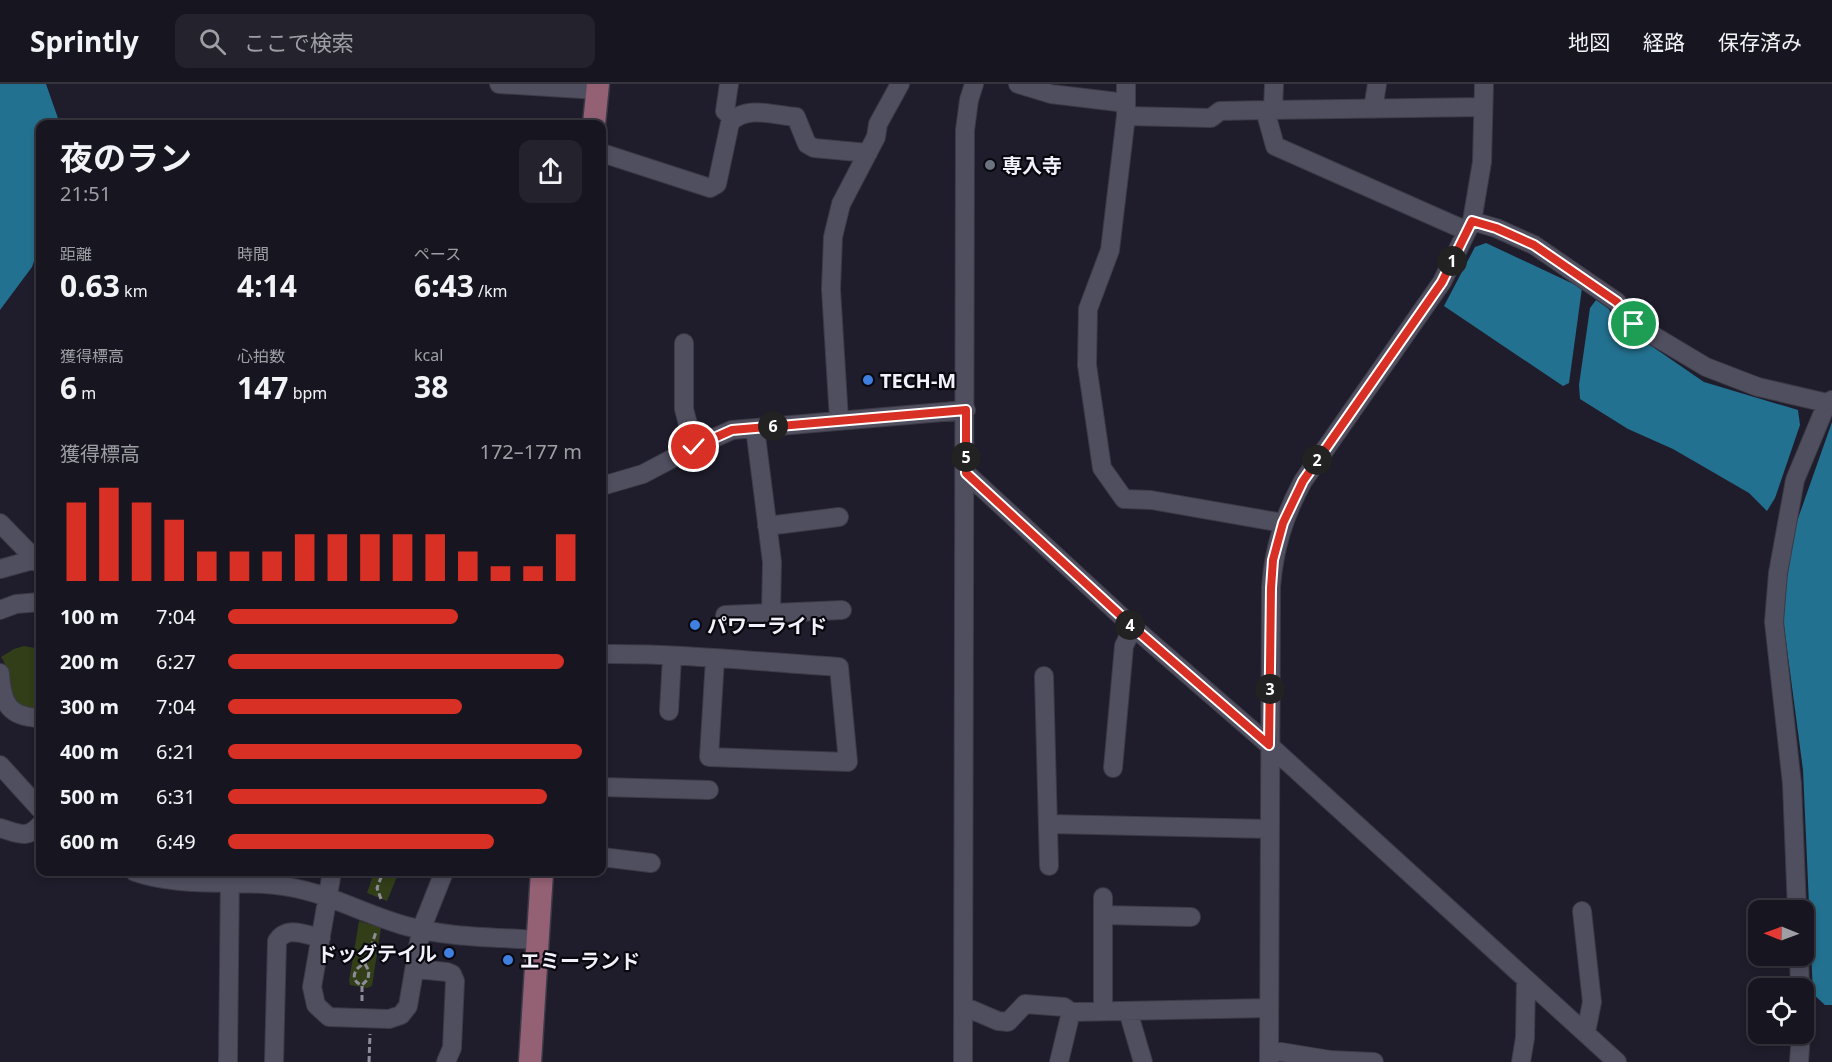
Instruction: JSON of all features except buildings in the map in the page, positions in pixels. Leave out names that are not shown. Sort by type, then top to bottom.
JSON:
[{"type":"main road","points":[[594,120],[598,87]]},
{"type":"main road","points":[[530,1062],[542,876]]},
{"type":"street","points":[[499,84],[598,87]]},
{"type":"street","points":[[729,84],[725,111],[734,119]]},
{"type":"street","points":[[839,420],[831,289],[833,237],[841,204],[876,137],[878,124],[900,84]]},
{"type":"street","points":[[963,1062],[965,130],[969,100],[974,84]]},
{"type":"street","points":[[1018,84],[1051,94],[1126,110],[1211,118],[1220,111],[1484,107]]},
{"type":"street","points":[[1126,84],[1126,110],[1110,250],[1088,309],[1087,365],[1102,468],[1124,499],[1151,500],[1283,523]]},
{"type":"street","points":[[1274,84],[1269,110],[1275,146],[1470,226],[1496,228],[1534,245],[1617,302],[1634,324],[1706,367],[1758,387],[1830,401],[1795,480],[1778,573],[1774,622],[1792,784],[1797,900]]},
{"type":"street","points":[[1373,108],[1377,84]]},
{"type":"street","points":[[1374,1062],[1269,1056],[1269,745],[1273,560],[1283,523],[1303,481],[1442,282],[1470,226],[1482,162],[1484,84]]},
{"type":"street","points":[[606,154],[710,188],[717,184],[730,123],[748,112],[795,117],[807,144],[814,148],[868,153]]},
{"type":"street","points":[[684,343],[684,409],[694,447]]},
{"type":"street","points":[[606,485],[643,474],[732,430],[966,410]]},
{"type":"street","points":[[755,428],[772,562],[771,613]]},
{"type":"street","points":[[966,473],[1133,627],[1269,745],[1617,1062]]},
{"type":"street","points":[[767,526],[839,517]]},
{"type":"street","points":[[0,523],[36,560]]},
{"type":"street","points":[[0,570],[36,562]]},
{"type":"street","points":[[0,610],[16,604],[36,602]]},
{"type":"street","points":[[724,615],[842,610]]},
{"type":"street","points":[[1113,768],[1124,646],[1133,627]]},
{"type":"street","points":[[606,654],[715,659],[839,666],[848,762],[709,756],[715,659]]},
{"type":"street","points":[[669,711],[672,657]]},
{"type":"street","points":[[0,673],[1,688],[8,705],[21,717],[36,717]]},
{"type":"street","points":[[1044,676],[1049,866]]},
{"type":"street","points":[[0,765],[36,805]]},
{"type":"street","points":[[606,787],[709,790]]},
{"type":"street","points":[[1049,824],[1269,829]]},
{"type":"street","points":[[0,828],[24,835],[36,829]]},
{"type":"street","points":[[606,857],[651,863]]},
{"type":"street","points":[[159,876],[179,882],[230,877],[280,885],[312,891],[421,930],[440,934],[538,940]]},
{"type":"street","points":[[331,876],[312,987],[316,1005],[330,1017],[370,1019],[388,1019],[401,1015],[408,1006],[421,930],[442,876]]},
{"type":"street","points":[[228,1062],[230,877]]},
{"type":"street","points":[[1582,911],[1592,1002],[1586,1032]]},
{"type":"street","points":[[1103,1011],[1099,915],[1191,917]]},
{"type":"street","points":[[274,1062],[277,940],[281,934],[289,931],[321,938]]},
{"type":"street","points":[[416,969],[447,972],[452,974],[456,981],[452,1048],[447,1062]]},
{"type":"street","points":[[1521,1062],[1526,1038],[1526,980]]},
{"type":"street","points":[[963,1006],[998,1021],[1008,1022],[1025,1004],[1064,1007],[1071,1012],[1269,1008]]},
{"type":"street","points":[[1128,1011],[1143,1062]]},
{"type":"street","points":[[1059,1062],[1071,1012]]},
{"type":"street","points":[[1799,1062],[1800,1044]]},
{"type":"path","points":[[380,904],[377,888],[382,876]]},
{"type":"path","points":[[365,964],[374,940],[377,923]]},
{"type":"path","points":[[365,964],[369,971],[368,979],[362,986],[354,979],[354,972],[359,966],[365,964]]},
{"type":"path","points":[[369,1062],[370,1019]]},
{"type":"green space","points":[[24,646],[36,648],[36,709],[27,708],[14,699],[6,666],[1,657]]},
{"type":"green space","points":[[373,876],[397,876],[387,901],[367,893]]},
{"type":"green space","points":[[359,921],[381,928],[372,986],[367,988],[350,985],[349,981]]},
{"type":"water","points":[[0,84],[46,84],[59,120],[36,120],[36,256],[32,267],[0,310]]},
{"type":"water","points":[[1486,243],[1582,288],[1569,383],[1563,386],[1444,306],[1475,247]]},
{"type":"water","points":[[1596,300],[1609,309],[1615,321],[1704,382],[1798,410],[1800,425],[1775,498],[1767,511],[1749,493],[1673,449],[1628,429],[1580,399],[1579,385],[1590,308]]},
{"type":"water","points":[[1832,422],[1832,1005],[1825,1005],[1814,995],[1812,966],[1814,966],[1814,900],[1809,900],[1803,770],[1782,611],[1795,527]]},
{"type":"place","name":"専入寺","points":[[990,165]]},
{"type":"place","name":"TECH-M","points":[[868,380]]},
{"type":"place","name":"パワーライド","points":[[695,625]]},
{"type":"place","name":"ドッグテイル","points":[[449,953]]},
{"type":"place","name":"エミーランド","points":[[508,960]]},
{"type":"route","points":[[694,447],[732,430],[966,410],[966,473],[1133,627],[1269,745],[1273,560],[1290,504],[1303,481],[1442,282],[1472,221],[1496,228],[1534,245],[1617,302],[1634,324]]}]
